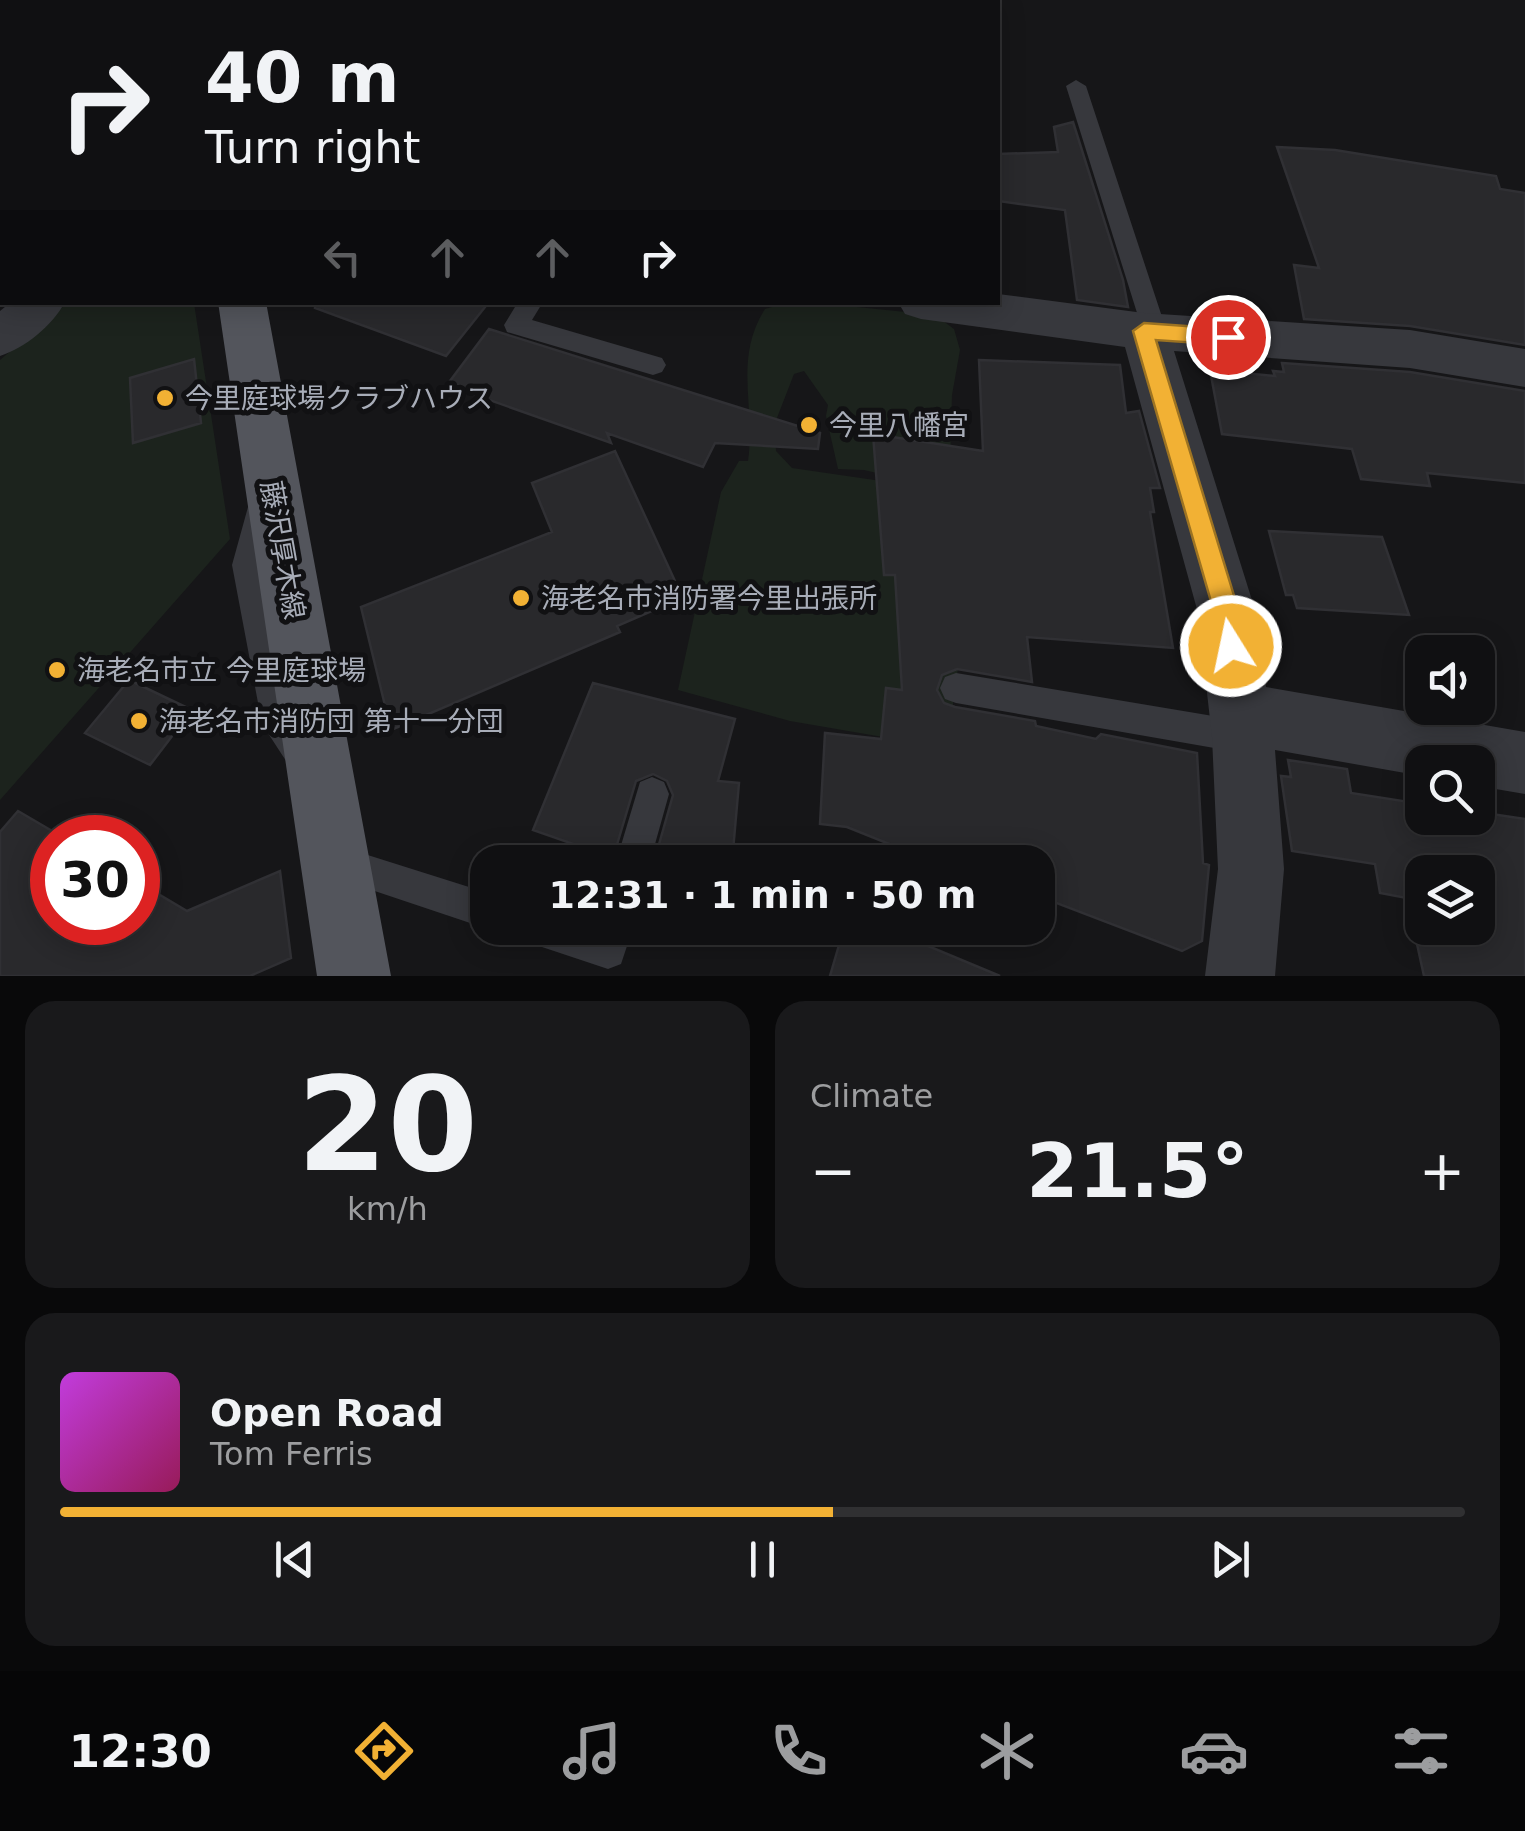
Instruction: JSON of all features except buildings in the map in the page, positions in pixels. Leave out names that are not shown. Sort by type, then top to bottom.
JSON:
[{"type":"main road","name":"藤沢厚木線","points":[[242,305],[354,976]]},
{"type":"street","points":[[0,338],[38,305]]},
{"type":"street","points":[[945,305],[1149,332],[1410,349],[1525,368]]},
{"type":"street","points":[[1149,332],[1227,612],[1242,725],[1252,868],[1240,976]]},
{"type":"street","points":[[1242,725],[1525,763]]},
{"type":"lane","points":[[1076,86],[1149,332]]},
{"type":"lane","points":[[528,305],[516,325],[652,365]]},
{"type":"lane","points":[[956,688],[1242,725]]},
{"type":"lane","points":[[638,845],[652,794]]},
{"type":"lane","points":[[335,861],[470,905]]},
{"type":"lane","points":[[589,945],[608,951],[610,945]]},
{"type":"shaded area","name":"海老名市立 今里庭球場","points":[[65,305],[194,305],[230,539],[0,800],[0,360]]},
{"type":"shaded area","points":[[779,305],[837,305],[935,315],[954,329],[960,350],[952,395],[950,468],[912,481],[864,470],[838,469],[826,416],[828,405],[804,371],[794,374],[775,423],[776,451],[792,468],[950,491],[959,661],[947,748],[790,721],[678,690],[721,492],[739,461],[748,461],[750,347],[765,309]]},
{"type":"place","name":"今里庭球場クラブハウス","points":[[165,398]]},
{"type":"place","name":"今里八幡宮","points":[[809,425]]},
{"type":"place","name":"海老名市消防署今里出張所","points":[[521,598]]},
{"type":"place","name":"海老名市立 今里庭球場","points":[[57,670]]},
{"type":"place","name":"海老名市消防団 第十一分団","points":[[139,721]]},
{"type":"route","points":[[1228,337],[1144,331],[1227,612],[1231,646]]}]
